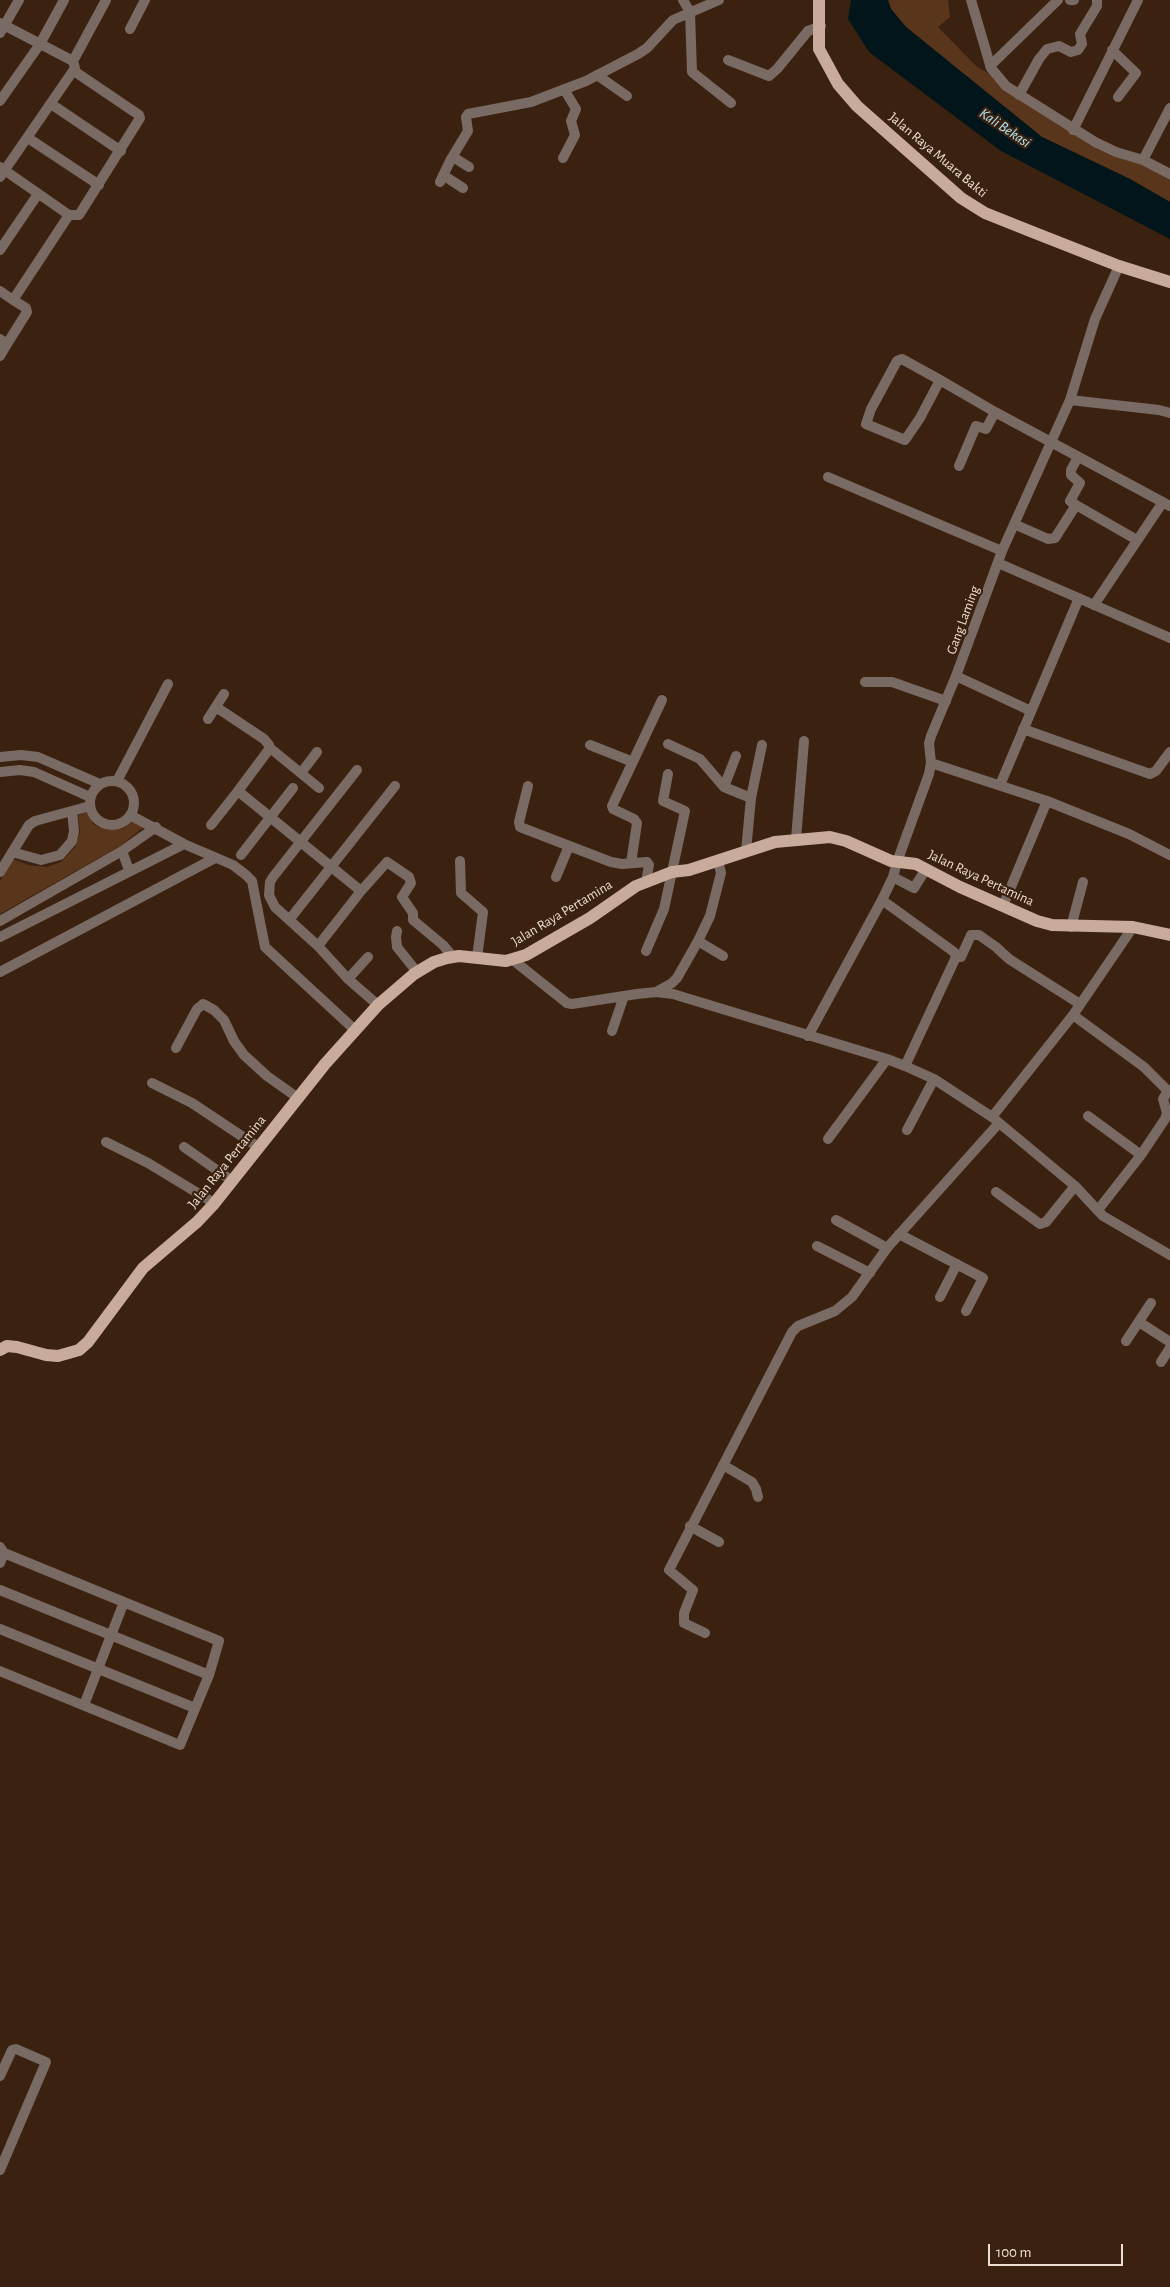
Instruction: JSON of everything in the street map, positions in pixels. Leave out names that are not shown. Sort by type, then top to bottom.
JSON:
[{"type":"main road","name":"Jalan Raya Muara Bakti","points":[[820,0],[821,26],[819,49],[838,84],[857,106],[961,198],[985,213],[1119,266],[1170,282]]},
{"type":"main road","name":"Jalan Raya Pertamina","points":[[0,1350],[7,1346],[16,1346],[46,1355],[58,1356],[79,1350],[94,1335],[143,1268],[197,1222],[214,1203],[355,1030],[378,1005],[417,972],[434,962],[453,957],[498,961],[513,960],[526,955],[590,918],[636,886],[672,872],[689,870],[775,842],[830,837],[846,841],[874,855],[897,862],[916,864],[1037,921],[1071,927],[1133,927],[1170,935]]},
{"type":"street","points":[[19,0],[2,27],[40,44],[73,66],[140,116],[140,120],[121,151],[79,215],[69,215],[1,172],[28,138],[51,104],[73,66],[106,0]]},
{"type":"street","points":[[0,101],[40,44],[64,0]]},
{"type":"street","points":[[130,30],[145,0]]},
{"type":"street","points":[[683,0],[687,13],[692,72],[731,103]]},
{"type":"street","points":[[463,188],[442,179],[452,157],[468,131],[466,117],[469,113],[531,102],[597,75],[643,51],[673,20],[719,0]]},
{"type":"street","points":[[971,0],[990,66],[997,78],[1019,95],[1073,130],[1116,152],[1143,160],[1170,174]]},
{"type":"street","points":[[990,66],[1058,0]]},
{"type":"street","points":[[1019,95],[1039,59],[1048,49],[1059,46],[1071,52],[1078,50],[1082,44],[1080,34],[1097,6],[1097,0]]},
{"type":"street","points":[[1073,130],[1138,0]]},
{"type":"street","points":[[728,60],[769,76],[808,31],[821,26]]},
{"type":"street","points":[[1112,50],[1136,73],[1118,96]]},
{"type":"street","points":[[597,75],[626,96]]},
{"type":"street","points":[[563,158],[575,136],[571,121],[576,109],[564,89]]},
{"type":"street","points":[[51,104],[121,151]]},
{"type":"street","points":[[1143,160],[1166,122],[1170,108]]},
{"type":"street","points":[[28,138],[99,185]]},
{"type":"street","points":[[452,157],[469,167]]},
{"type":"street","points":[[0,250],[38,194]]},
{"type":"street","points":[[13,300],[69,215]]},
{"type":"street","name":"Gang Laming","points":[[808,1036],[893,877],[931,763],[929,743],[1002,551],[1071,396],[1095,319],[1119,266]]},
{"type":"street","points":[[0,291],[26,308],[27,312],[4,341],[0,356]]},
{"type":"street","points":[[940,380],[920,418],[905,440],[866,424],[871,409],[898,359],[940,380],[995,412],[1166,504],[1138,540],[1094,605]]},
{"type":"street","points":[[1071,396],[1170,413]]},
{"type":"street","points":[[959,466],[976,426],[986,429],[995,412]]},
{"type":"street","points":[[1078,457],[1071,470],[1071,474],[1080,483],[1070,501],[1138,540]]},
{"type":"street","points":[[828,477],[1002,551]]},
{"type":"street","points":[[1014,524],[1052,540],[1076,505]]},
{"type":"street","points":[[998,563],[1094,605],[1169,634]]},
{"type":"street","points":[[1000,785],[1079,598]]},
{"type":"street","points":[[956,676],[1031,711]]},
{"type":"street","points":[[865,682],[892,682],[946,701]]},
{"type":"street","points":[[116,781],[168,684]]},
{"type":"street","points":[[208,719],[224,694]]},
{"type":"street","points":[[631,863],[637,823],[634,819],[612,807],[662,700]]},
{"type":"street","points":[[216,708],[264,739],[270,748],[319,788]]},
{"type":"street","points":[[1023,730],[1150,774],[1156,771],[1170,752]]},
{"type":"street","points":[[796,839],[804,741]]},
{"type":"street","points":[[668,744],[700,759],[724,787],[751,798]]},
{"type":"street","points":[[590,745],[633,762]]},
{"type":"street","points":[[746,851],[751,798],[762,745]]},
{"type":"street","points":[[211,825],[270,748]]},
{"type":"street","points":[[301,773],[317,752]]},
{"type":"street","points":[[0,757],[21,755],[38,757],[100,784]]},
{"type":"street","points":[[724,787],[736,756]]},
{"type":"street","points":[[931,763],[1047,801],[1128,834],[1170,855]]},
{"type":"street","points":[[0,772],[20,770],[34,772],[90,802]]},
{"type":"street","points":[[357,770],[273,877],[269,886],[269,895],[272,903],[318,946],[348,979],[378,1005]]},
{"type":"street","points":[[646,951],[664,908],[685,811],[664,801],[668,774]]},
{"type":"street","points":[[116,781],[124,784],[130,790],[133,798],[130,815],[121,823],[108,825],[96,818],[90,802],[94,789],[100,784],[116,781]]},
{"type":"street","points":[[289,920],[395,786]]},
{"type":"street","points":[[528,786],[519,822],[520,827],[611,862],[631,863],[645,861],[648,863],[646,882]]},
{"type":"street","points":[[241,855],[293,788]]},
{"type":"street","points":[[238,791],[330,868],[361,891]]},
{"type":"street","points":[[1003,906],[1047,801]]},
{"type":"street","points":[[0,872],[29,825],[35,821],[72,811],[90,802]]},
{"type":"street","points":[[12,852],[41,860],[60,855],[72,841],[74,831],[72,811]]},
{"type":"street","points":[[130,815],[184,844],[233,865],[252,881],[264,942],[270,952],[355,1030]]},
{"type":"street","points":[[0,921],[122,851],[156,828]]},
{"type":"street","points":[[0,937],[129,870],[184,844]]},
{"type":"street","points":[[556,877],[569,846]]},
{"type":"street","points":[[122,851],[129,870]]},
{"type":"street","points":[[0,972],[215,858]]},
{"type":"street","points":[[656,992],[677,978],[710,916],[721,873],[718,860]]},
{"type":"street","points":[[460,861],[461,893],[483,912],[477,958]]},
{"type":"street","points":[[318,946],[361,891],[387,862],[409,876],[411,883],[402,897],[413,913],[413,920],[453,957]]},
{"type":"street","points":[[893,877],[914,888],[926,869]]},
{"type":"street","points":[[1071,927],[1083,882]]},
{"type":"street","points":[[882,900],[954,952],[956,957]]},
{"type":"street","points":[[705,1633],[683,1621],[692,1590],[669,1570],[690,1526],[792,1332],[798,1326],[835,1311],[852,1296],[887,1248],[995,1120],[1080,1004],[1133,927]]},
{"type":"street","points":[[397,931],[398,948],[417,972]]},
{"type":"street","points":[[956,957],[961,957],[971,935],[979,935],[1009,959],[1080,1004]]},
{"type":"street","points":[[698,941],[723,956]]},
{"type":"street","points":[[348,979],[368,957]]},
{"type":"street","points":[[905,1066],[956,957]]},
{"type":"street","points":[[513,960],[567,1003],[572,1004],[656,992],[673,994],[887,1059],[934,1079],[995,1120],[1075,1186],[1103,1216],[1170,1255]]},
{"type":"street","points":[[612,1031],[624,996]]},
{"type":"street","points":[[176,1048],[197,1009],[204,1004],[214,1010],[224,1020],[234,1041],[244,1055],[267,1076],[298,1098]]},
{"type":"street","points":[[1072,1015],[1144,1067],[1169,1091],[1163,1099],[1167,1113],[1165,1119],[1141,1155],[1098,1210]]},
{"type":"street","points":[[828,1139],[887,1059]]},
{"type":"street","points":[[907,1130],[934,1079]]},
{"type":"street","points":[[152,1083],[192,1103],[258,1147]]},
{"type":"street","points":[[1088,1116],[1141,1155]]},
{"type":"street","points":[[106,1142],[148,1163],[214,1203]]},
{"type":"street","points":[[184,1147],[232,1180]]},
{"type":"street","points":[[996,1192],[1040,1224],[1046,1222],[1075,1186]]},
{"type":"street","points":[[836,1220],[887,1248]]},
{"type":"street","points":[[899,1234],[983,1278],[966,1311]]},
{"type":"street","points":[[817,1246],[870,1273]]},
{"type":"street","points":[[940,1297],[957,1264]]},
{"type":"street","points":[[1126,1341],[1151,1303]]},
{"type":"street","points":[[1138,1322],[1170,1342]]},
{"type":"street","points":[[1161,1362],[1170,1348]]},
{"type":"street","points":[[723,1465],[752,1482],[758,1497]]},
{"type":"street","points":[[690,1526],[719,1542]]},
{"type":"street","points":[[0,1563],[2,1550],[219,1641],[209,1675],[180,1745],[0,1671]]},
{"type":"street","points":[[0,1590],[209,1675]]},
{"type":"street","points":[[84,1705],[124,1602]]},
{"type":"street","points":[[0,1628],[195,1708]]},
{"type":"street","points":[[0,2076],[12,2050],[16,2049],[46,2062],[0,2170]]},
{"type":"shaded area","points":[[888,0],[948,0],[950,17],[938,27],[977,67],[997,78],[1043,111],[1170,174],[1170,202],[1130,179],[1042,137],[906,27],[891,9]]},
{"type":"shaded area","points":[[86,812],[94,825],[107,830],[122,829],[133,821],[145,826],[120,846],[0,914],[0,881],[13,859],[28,865],[47,867],[61,862],[75,847],[80,832],[78,815]]},
{"type":"water","name":"Kali Bekasi","points":[[851,0],[888,0],[891,9],[906,27],[1042,137],[1130,179],[1170,202],[1170,239],[1001,151],[869,52],[848,19]]}]
